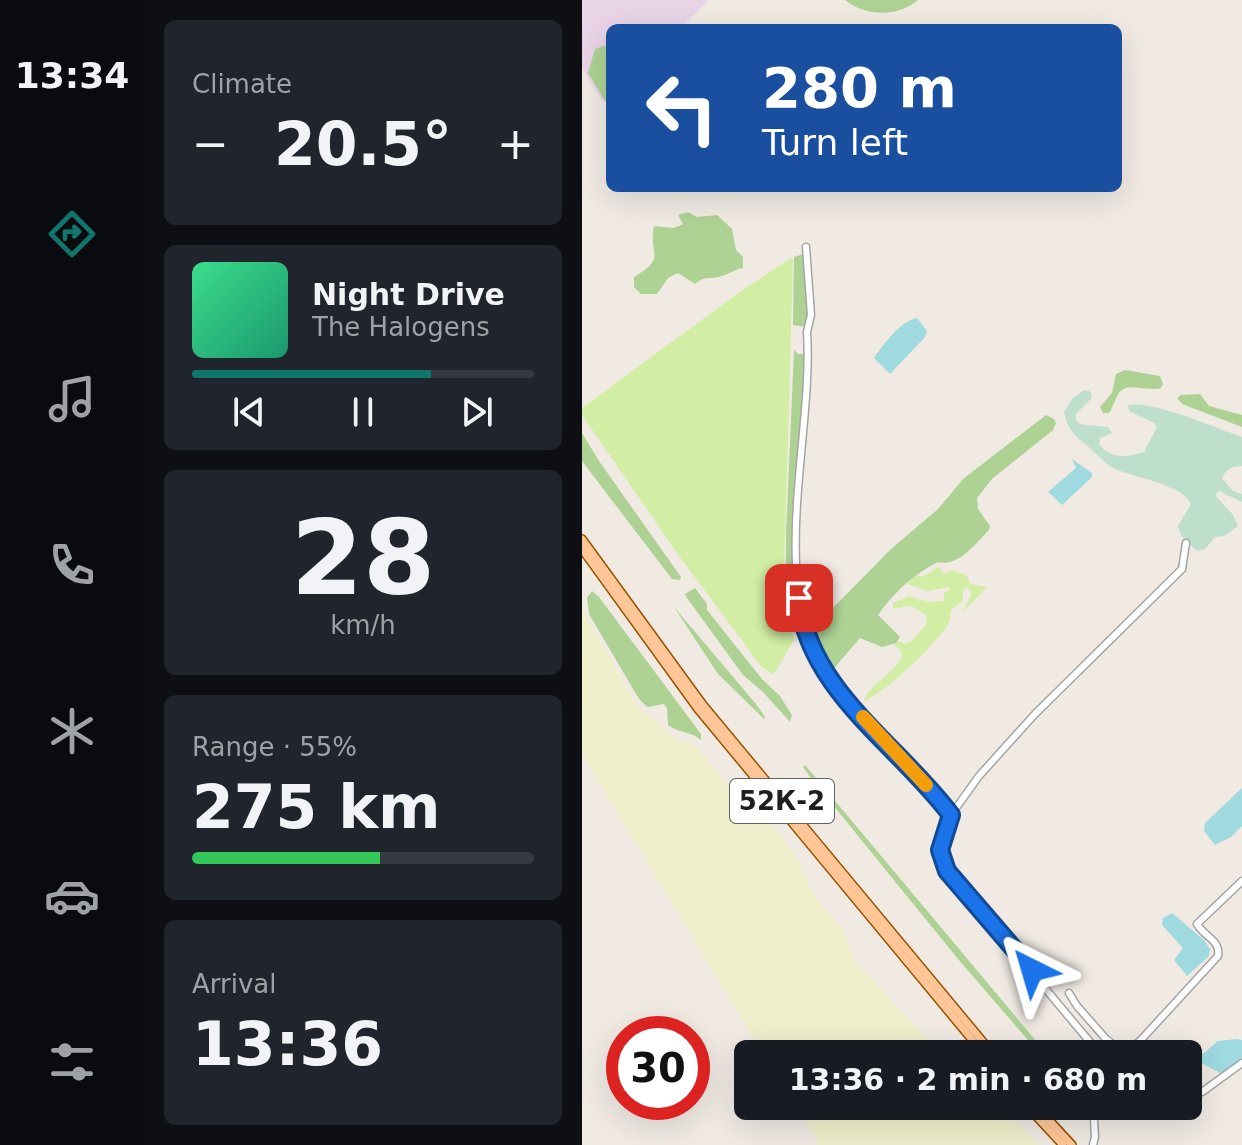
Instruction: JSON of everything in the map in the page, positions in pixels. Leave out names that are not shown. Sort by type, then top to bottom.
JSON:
[{"type":"main road","name":"52К-2","points":[[582,539],[703,705],[981,1040]]},
{"type":"main road","name":"52К-2","points":[[582,549],[698,709],[972,1040]]},
{"type":"main road","points":[[1040,1120],[1063,1145]]},
{"type":"main road","points":[[1049,1120],[1072,1145]]},
{"type":"street","points":[[806,247],[811,315],[807,332],[804,437],[798,486],[797,581],[800,615],[808,641],[824,672],[951,815]]},
{"type":"street","points":[[1088,1040],[947,871],[940,850],[951,815],[979,776],[1005,745],[1182,569],[1186,543]]},
{"type":"street","points":[[1141,1040],[1218,956],[1219,950],[1214,941],[1197,924],[1242,881]]},
{"type":"street","points":[[1069,993],[1107,1040]]},
{"type":"street","points":[[1202,1092],[1242,1063]]},
{"type":"street","points":[[1093,1145],[1094,1120]]},
{"type":"shaded area","points":[[582,0],[709,0],[684,24],[606,24],[606,99],[603,102],[582,68]]},
{"type":"green space","points":[[845,0],[918,0],[901,10],[882,13],[862,10]]},
{"type":"green space","points":[[606,45],[606,102],[588,73],[595,49]]},
{"type":"green space","points":[[688,212],[697,217],[717,215],[732,229],[736,250],[743,257],[743,268],[695,284],[678,273],[668,278],[657,294],[641,294],[634,287],[634,277],[654,260],[654,226],[674,228],[683,224],[678,215]]},
{"type":"green space","points":[[803,254],[809,315],[806,327],[793,325],[794,257]]},
{"type":"green space","points":[[791,258],[783,609],[794,640],[772,674],[761,666],[679,556],[582,415],[582,408]]},
{"type":"green space","points":[[794,350],[798,354],[806,354],[794,559],[799,621],[812,655],[810,658],[803,652],[786,607]]},
{"type":"green space","points":[[1125,370],[1160,376],[1163,384],[1157,389],[1126,388],[1118,394],[1109,413],[1103,413],[1100,407],[1112,393],[1116,374]]},
{"type":"green space","points":[[1084,390],[1090,391],[1092,398],[1075,415],[1077,422],[1108,427],[1112,433],[1100,438],[1099,444],[1114,455],[1144,452],[1157,427],[1129,411],[1128,405],[1168,411],[1242,437],[1242,466],[1225,472],[1222,478],[1232,490],[1242,494],[1242,502],[1219,491],[1215,495],[1233,515],[1238,526],[1224,536],[1215,537],[1205,549],[1198,551],[1188,543],[1178,526],[1191,504],[1186,497],[1168,486],[1113,468],[1070,428],[1064,412],[1072,399]]},
{"type":"green space","points":[[1200,394],[1209,406],[1242,415],[1242,427],[1182,404],[1177,398]]},
{"type":"green space","points":[[1046,415],[1056,423],[1053,430],[992,479],[977,498],[978,509],[990,526],[989,530],[960,558],[946,563],[938,562],[912,578],[878,615],[900,637],[896,643],[882,647],[860,638],[829,674],[824,669],[803,617],[820,597],[828,597],[829,602],[820,614],[829,612],[891,549],[938,509],[963,479]]},
{"type":"green space","points":[[582,433],[681,577],[680,580],[672,579],[582,461]]},
{"type":"green space","points":[[939,567],[944,574],[953,570],[967,576],[970,584],[987,587],[962,613],[972,593],[966,587],[963,601],[951,610],[949,622],[935,641],[897,678],[864,701],[902,656],[900,649],[894,645],[897,641],[905,644],[912,641],[926,625],[927,616],[910,605],[893,608],[893,603],[909,596],[928,602],[944,601],[944,592],[950,590],[949,587],[927,591],[907,584],[916,575],[922,577]]},
{"type":"green space","points":[[695,588],[707,604],[707,610],[762,679],[780,696],[792,715],[790,722],[743,675],[687,598],[685,594]]},
{"type":"green space","points":[[592,591],[701,734],[701,740],[668,725],[664,704],[647,707],[639,699],[589,614],[587,598]]},
{"type":"green space","points":[[674,607],[756,704],[764,719],[718,674]]},
{"type":"green space","points":[[582,609],[638,707],[674,737],[696,746],[732,791],[764,813],[801,863],[808,884],[821,905],[843,929],[854,960],[931,1040],[755,1040],[582,754]]},
{"type":"green space","points":[[805,765],[1035,1040],[1028,1040],[958,959],[803,767]]},
{"type":"green space","points":[[804,1120],[1014,1120],[1040,1145],[819,1145]]},
{"type":"water","points":[[917,318],[927,331],[925,337],[890,374],[874,358],[898,328]]},
{"type":"water","points":[[1072,459],[1092,473],[1092,477],[1062,505],[1048,492],[1076,468]]},
{"type":"water","points":[[1242,788],[1242,826],[1231,837],[1215,845],[1204,831],[1205,823]]},
{"type":"water","points":[[1172,913],[1204,940],[1210,949],[1209,956],[1187,976],[1174,960],[1183,948],[1162,925],[1163,918]]},
{"type":"water","points":[[1242,1040],[1242,1058],[1222,1074],[1202,1064],[1202,1054],[1218,1041]]},
{"type":"slow traffic","points":[[863,717],[926,785]]},
{"type":"route","points":[[799,598],[800,615],[817,663],[951,815],[940,850],[947,871],[1032,970]]}]
